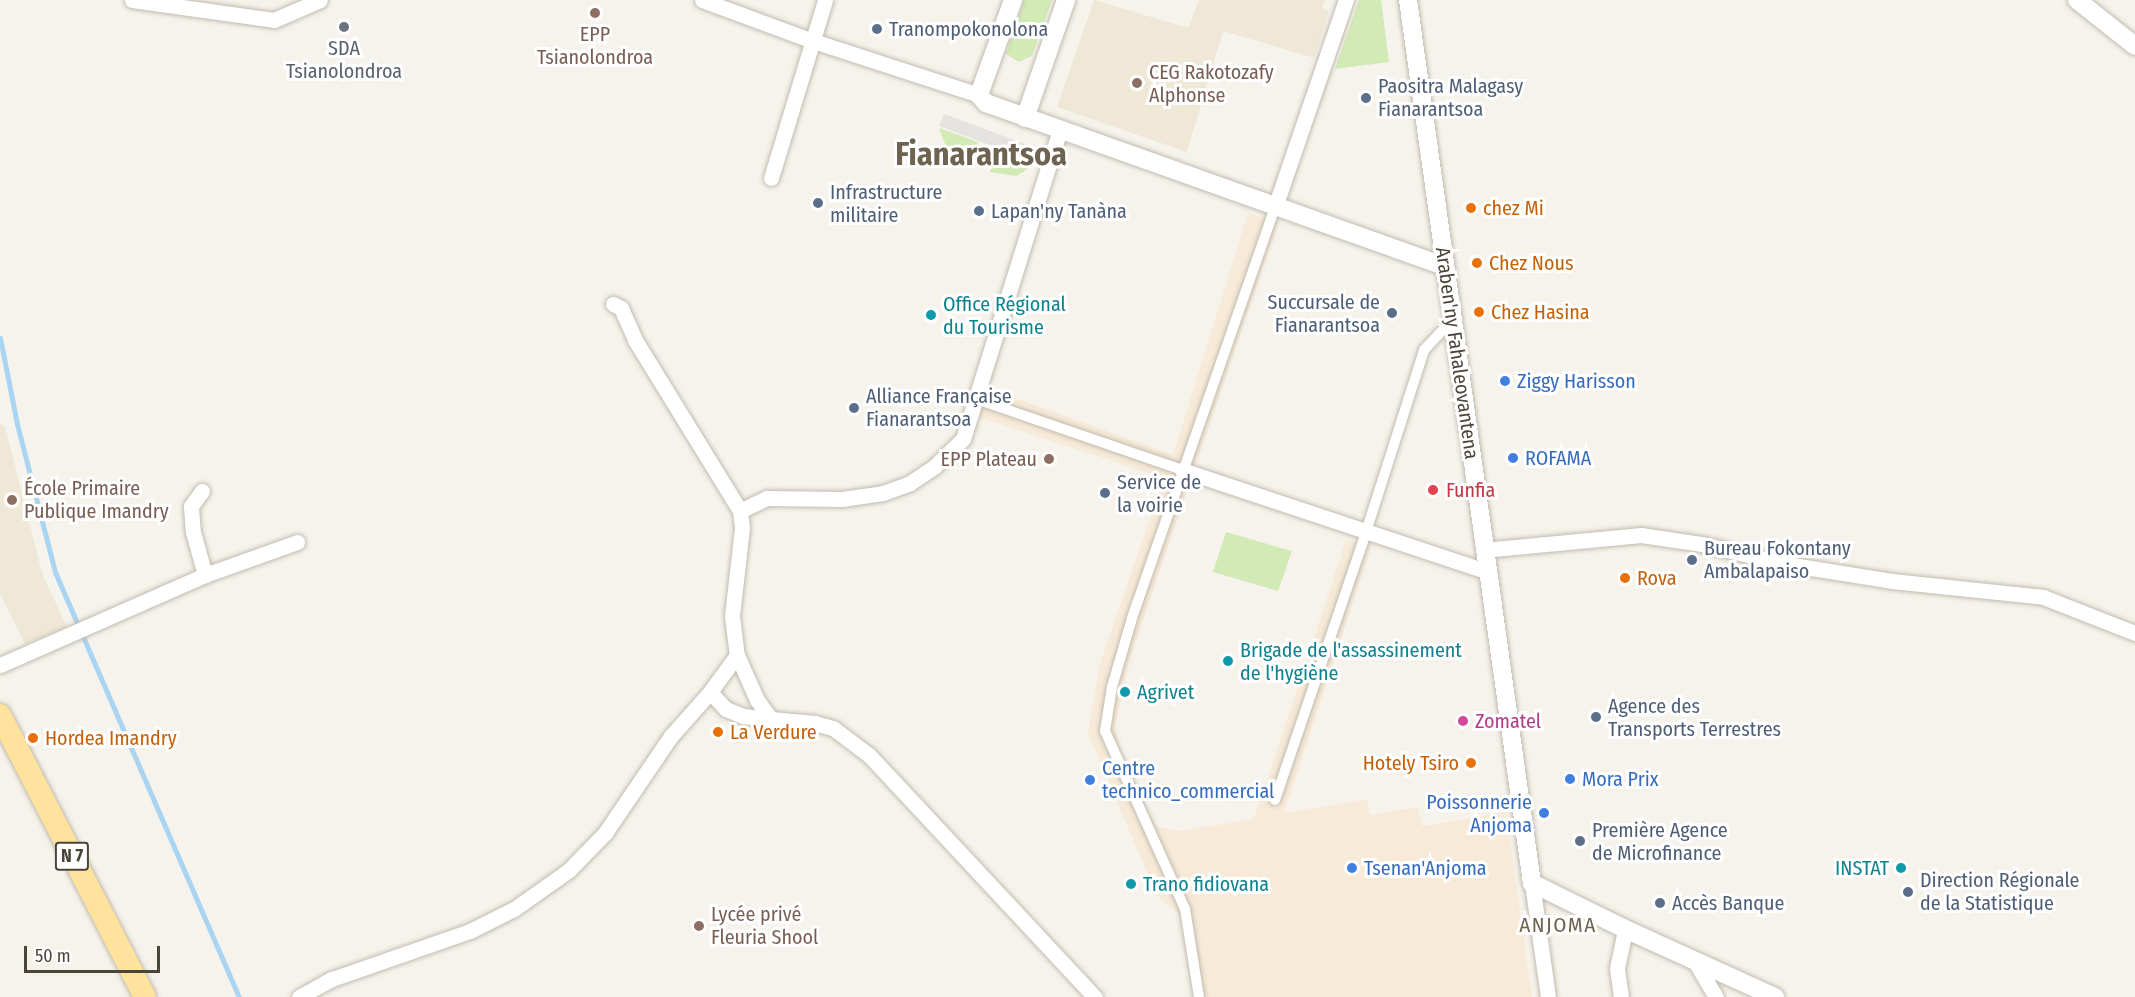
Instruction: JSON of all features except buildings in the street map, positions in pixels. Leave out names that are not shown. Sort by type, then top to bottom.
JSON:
[{"type":"main road","name":"N 7","points":[[0,715],[145,997]]},
{"type":"street","points":[[132,0],[274,20],[320,0]]},
{"type":"street","points":[[702,0],[810,40],[979,95],[986,103],[1025,118],[1445,266]]},
{"type":"street","points":[[771,178],[810,40],[825,0]]},
{"type":"street","points":[[979,95],[1013,0]]},
{"type":"street","points":[[1025,118],[1066,0]]},
{"type":"street","points":[[1199,997],[1185,909],[1105,731],[1112,687],[1132,618],[1346,0]]},
{"type":"street","name":"Araben'ny Fahaleovantena","points":[[1408,0],[1483,550],[1532,884]]},
{"type":"street","points":[[2077,0],[2135,46]]},
{"type":"street","points":[[740,511],[767,498],[842,499],[868,496],[910,483],[935,466],[963,439],[1060,130]]},
{"type":"street","points":[[613,304],[621,308],[635,340],[740,511],[742,528],[732,616],[736,655],[746,680],[771,719]]},
{"type":"street","points":[[1275,800],[1366,532],[1424,350],[1453,319]]},
{"type":"street","points":[[976,399],[1486,571]]},
{"type":"street","points":[[202,491],[191,507],[194,532],[206,575]]},
{"type":"street","points":[[1483,550],[1641,535],[1702,544],[1786,564],[1892,581],[2043,597],[2135,633]]},
{"type":"street","points":[[0,665],[206,575],[297,542]]},
{"type":"street","points":[[299,997],[332,979],[470,931],[514,909],[569,870],[605,833],[671,736],[710,692],[736,655]]},
{"type":"street","points":[[710,692],[726,709],[743,716],[815,723],[833,728],[870,756],[1095,997]]},
{"type":"street","points":[[1532,884],[1624,929],[1776,997]]},
{"type":"street","points":[[1532,884],[1548,997]]},
{"type":"street","points":[[1621,997],[1617,968],[1624,929]]},
{"type":"street","points":[[1694,960],[1716,997]]},
{"type":"shaded area","name":"CEG Rakotozafy Alphonse","points":[[1094,0],[1188,28],[1199,0],[1325,0],[1322,8],[1329,11],[1314,58],[1223,31],[1187,152],[1057,107]]},
{"type":"shaded area","points":[[944,114],[1042,150],[1038,163],[939,126]]},
{"type":"shaded area","name":"Tsenan'Anjoma","points":[[1248,213],[1278,223],[1128,664],[1115,727],[1121,755],[1156,827],[1181,831],[1254,819],[1346,540],[1371,547],[1284,813],[1367,799],[1370,815],[1418,807],[1422,826],[1506,812],[1532,997],[1195,997],[1181,916],[1157,896],[1088,733],[1100,663],[1164,478],[977,416],[985,387],[1173,455]]},
{"type":"shaded area","name":"École Primaire Publique Imandry","points":[[0,424],[5,426],[42,573],[67,627],[25,644],[0,594]]},
{"type":"green space","points":[[1024,0],[1052,0],[1032,56],[1019,62],[1006,54]]},
{"type":"green space","points":[[1359,0],[1381,0],[1389,62],[1335,69]]},
{"type":"green space","points":[[939,128],[978,142],[970,164],[947,149]]},
{"type":"green space","points":[[998,150],[1036,164],[1016,176],[990,172]]},
{"type":"green space","points":[[1226,532],[1292,551],[1278,591],[1213,572]]},
{"type":"waterway","points":[[0,338],[17,424],[55,572],[239,997]]},
{"type":"place","name":"EPP Tsianolondroa","points":[[595,13]]},
{"type":"place","name":"SDA Tsianolondroa","points":[[344,27]]},
{"type":"place","name":"Tranompokonolona","points":[[877,29]]},
{"type":"place","name":"CEG Rakotozafy Alphonse","points":[[1137,83]]},
{"type":"place","name":"Paositra Malagasy Fianarantsoa","points":[[1366,98]]},
{"type":"place","name":"Infrastructure militaire","points":[[818,203]]},
{"type":"place","name":"chez Mi","points":[[1471,208]]},
{"type":"place","name":"Lapan'ny Tanàna","points":[[979,211]]},
{"type":"place","name":"Chez Nous","points":[[1477,263]]},
{"type":"place","name":"Chez Hasina","points":[[1479,312]]},
{"type":"place","name":"Succursale de Fianarantsoa","points":[[1392,313]]},
{"type":"place","name":"Office Régional du Tourisme","points":[[931,315]]},
{"type":"place","name":"Ziggy Harisson","points":[[1505,381]]},
{"type":"place","name":"Alliance Française Fianarantsoa","points":[[854,408]]},
{"type":"place","name":"ROFAMA","points":[[1513,458]]},
{"type":"place","name":"EPP Plateau","points":[[1049,459]]},
{"type":"place","name":"Funfia","points":[[1433,490]]},
{"type":"place","name":"Service de la voirie","points":[[1105,493]]},
{"type":"place","name":"École Primaire Publique Imandry","points":[[12,500]]},
{"type":"place","name":"Bureau Fokontany Ambalapaiso","points":[[1692,560]]},
{"type":"place","name":"Rova","points":[[1625,578]]},
{"type":"place","name":"Brigade de l'assassinement de l'hygiène","points":[[1228,661]]},
{"type":"place","name":"Agrivet","points":[[1125,692]]},
{"type":"place","name":"Agence des Transports Terrestres","points":[[1596,717]]},
{"type":"place","name":"Zomatel","points":[[1463,721]]},
{"type":"place","name":"La Verdure","points":[[718,732]]},
{"type":"place","name":"Hordea Imandry","points":[[33,738]]},
{"type":"place","name":"Hotely Tsiro","points":[[1471,763]]},
{"type":"place","name":"Mora Prix","points":[[1570,779]]},
{"type":"place","name":"Centre technico_commercial","points":[[1090,780]]},
{"type":"place","name":"Poissonnerie Anjoma","points":[[1544,813]]},
{"type":"place","name":"Première Agence de Microfinance","points":[[1580,841]]},
{"type":"place","name":"Tsenan'Anjoma","points":[[1352,868]]},
{"type":"place","name":"INSTAT","points":[[1901,868]]},
{"type":"place","name":"Trano fidiovana","points":[[1131,884]]},
{"type":"place","name":"Direction Régionale de la Statistique","points":[[1908,892]]},
{"type":"place","name":"Accès Banque","points":[[1660,903]]},
{"type":"place","name":"Lycée privé Fleuria Shool","points":[[699,926]]},
{"type":"district","name":"Fianarantsoa","points":[[981,154]]},
{"type":"district","name":"ANJOMA","points":[[1558,925]]}]
